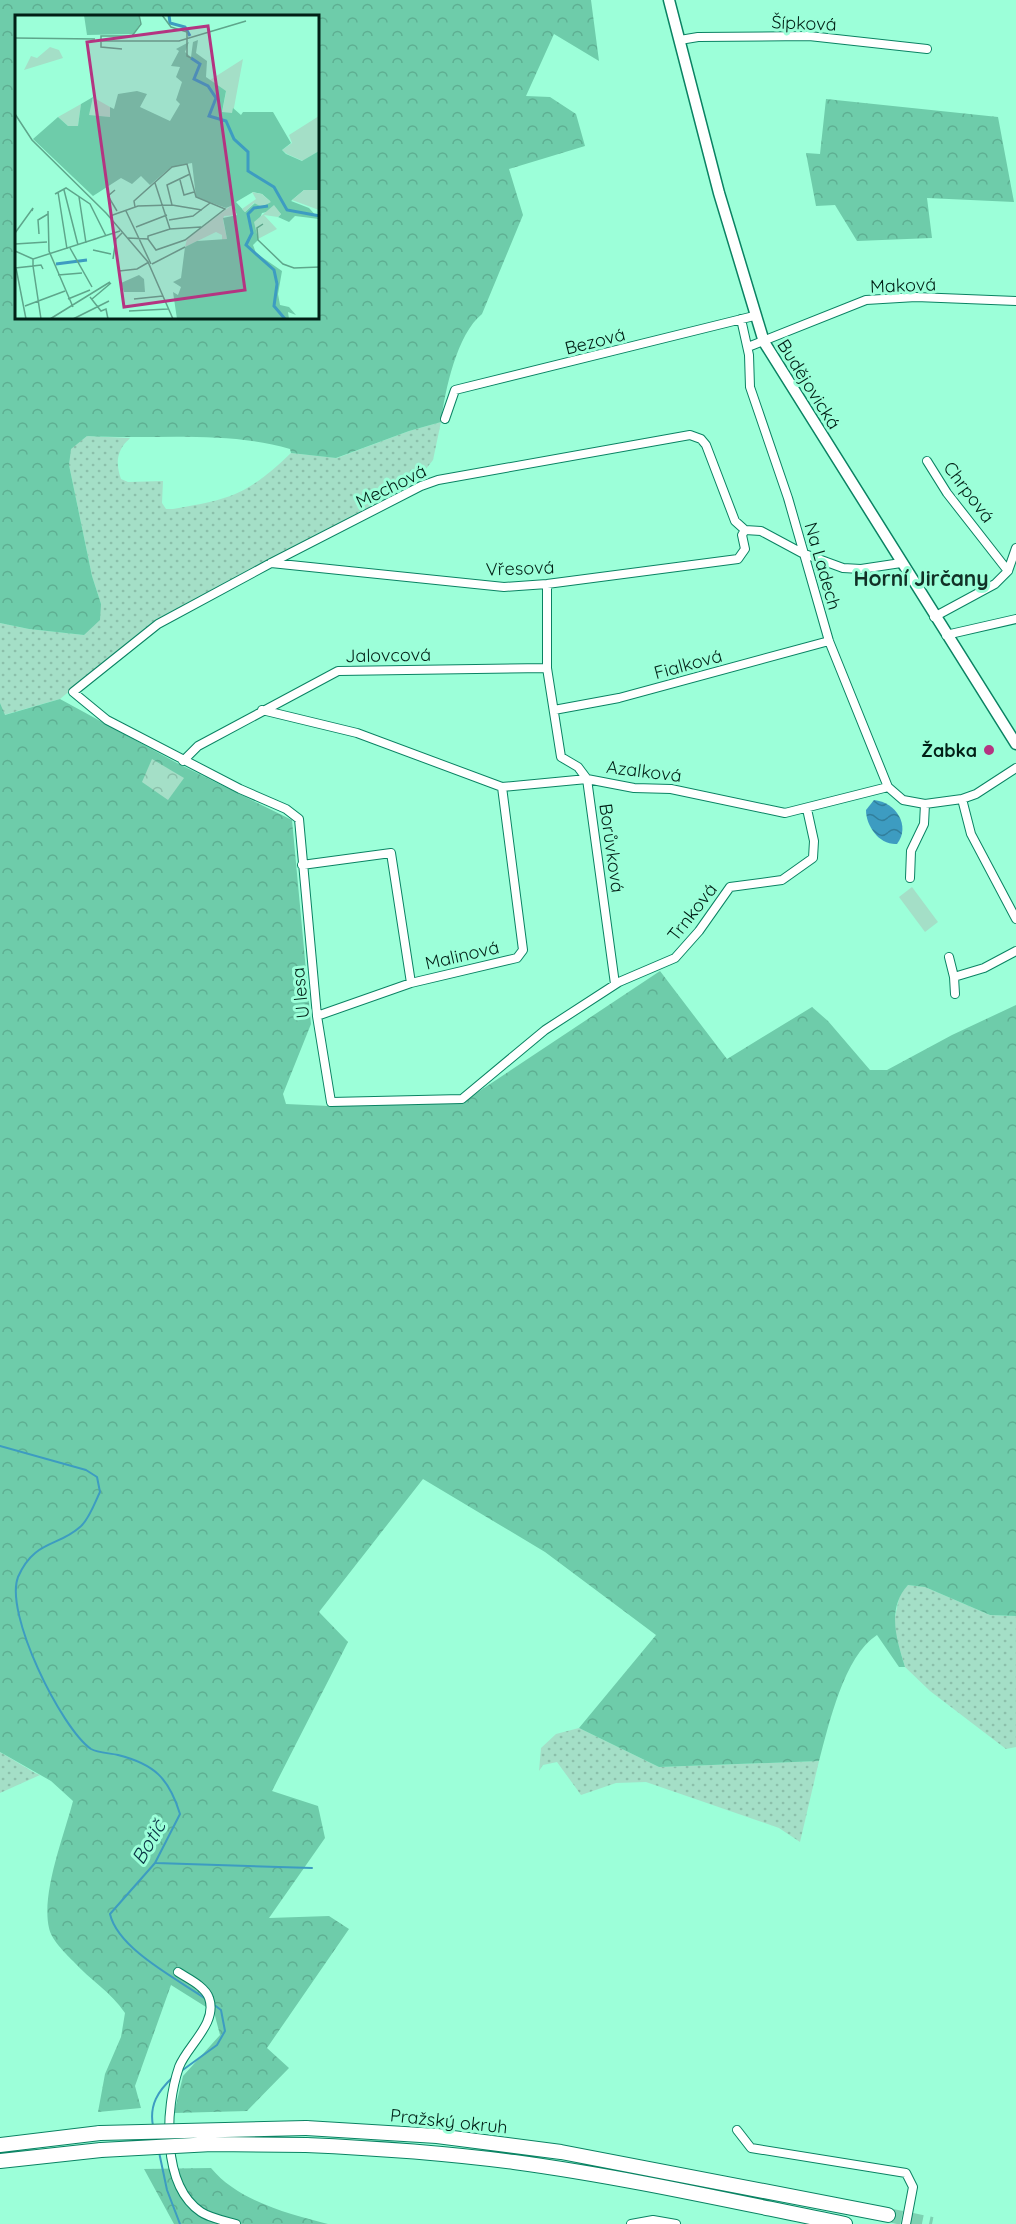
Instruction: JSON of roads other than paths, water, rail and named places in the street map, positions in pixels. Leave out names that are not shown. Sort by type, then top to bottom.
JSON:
[{"type":"highway","name":"Pražský okruh","points":[[0,2145],[100,2133],[306,2128],[437,2136],[550,2151],[888,2215]]},
{"type":"highway","name":"Pražský okruh","points":[[0,2161],[101,2150],[212,2144],[306,2145],[436,2153],[547,2167],[845,2224]]},
{"type":"main road","name":"Budějovická","points":[[669,0],[754,316],[764,342],[934,617],[1016,744]]},
{"type":"street","name":"Šípková","points":[[680,40],[698,37],[809,36],[927,49]]},
{"type":"street","name":"Maková","points":[[764,342],[866,300],[916,297],[1016,301]]},
{"type":"street","points":[[741,319],[754,316]]},
{"type":"street","name":"Na Ladech","points":[[741,319],[748,347],[750,387],[788,498],[829,641],[888,787]]},
{"type":"street","name":"Bezová","points":[[444,419],[455,390],[741,319]]},
{"type":"street","points":[[748,347],[764,342]]},
{"type":"street","name":"Mechová","points":[[73,692],[158,624],[271,563],[438,480],[690,435],[701,439],[706,445],[735,521],[745,530]]},
{"type":"street","name":"Chrpová","points":[[927,460],[947,493],[1008,571]]},
{"type":"street","points":[[745,530],[761,531],[802,553],[843,568],[861,569],[901,563]]},
{"type":"street","name":"Vřesová","points":[[271,563],[504,587],[547,584],[738,559],[745,549],[742,535],[745,530]]},
{"type":"street","points":[[934,617],[995,584],[1008,571],[1016,548]]},
{"type":"street","points":[[547,584],[547,668],[561,757],[578,766],[587,779]]},
{"type":"street","points":[[946,635],[1016,619]]},
{"type":"street","name":"Fialková","points":[[554,710],[619,698],[829,641]]},
{"type":"street","name":"Jalovcová","points":[[183,761],[198,746],[338,671],[547,668]]},
{"type":"street","name":"U lesa","points":[[73,692],[107,720],[183,761],[286,809],[299,819],[317,1016],[331,1102],[462,1099],[545,1030],[615,984]]},
{"type":"street","name":"Azalková","points":[[262,710],[357,733],[502,787],[587,779],[634,788],[671,789],[785,813],[888,787]]},
{"type":"street","points":[[888,787],[903,800],[924,804],[962,799],[976,794],[1016,768]]},
{"type":"street","name":"Borůvková","points":[[587,779],[615,984]]},
{"type":"street","name":"Malinová","points":[[317,1016],[411,982],[517,958],[523,950],[502,787]]},
{"type":"street","points":[[962,799],[971,834],[1016,919]]},
{"type":"street","points":[[910,878],[911,851],[924,824],[924,804]]},
{"type":"street","name":"Trnková","points":[[615,984],[675,958],[699,931],[730,887],[782,880],[813,858],[814,841],[807,809]]},
{"type":"street","points":[[302,865],[391,853],[411,982]]},
{"type":"street","points":[[954,977],[984,968],[1016,951]]},
{"type":"street","points":[[949,957],[955,994]]},
{"type":"street","points":[[178,1972],[205,1991],[210,1999],[210,2012],[204,2027],[179,2067],[171,2113],[169,2154],[173,2174],[182,2193],[202,2213],[236,2224]]},
{"type":"street","points":[[737,2130],[751,2148],[906,2173],[913,2187],[906,2224]]},
{"type":"street","points":[[631,2224],[653,2220],[676,2224]]},
{"type":"water","points":[[874,800],[889,805],[899,816],[902,830],[897,844],[879,838],[871,828],[866,810]]},
{"type":"waterway","name":"Botič","points":[[0,1446],[86,1470],[97,1477],[100,1492],[83,1524],[72,1533],[39,1550],[24,1565],[18,1577],[16,1594],[19,1616],[38,1669],[51,1695],[79,1737],[91,1749],[131,1759],[151,1768],[165,1782],[176,1801],[180,1814],[155,1863],[110,1914],[115,1927],[136,1951],[206,1999]]},
{"type":"waterway","points":[[156,1863],[312,1868]]},
{"type":"waterway","name":"Botič","points":[[180,2072],[217,2045],[225,2031],[221,2010],[213,2004]]},
{"type":"waterway","name":"Botič","points":[[153,2126],[152,2111],[156,2099],[173,2077]]},
{"type":"waterway","name":"Botič","points":[[159,2152],[167,2190],[180,2224]]},
{"type":"tunnel","points":[[888,2215],[932,2224]]},
{"type":"place","name":"Žabka","points":[[989,750]]},
{"type":"district","name":"Horní Jirčany","points":[[921,578]]}]
